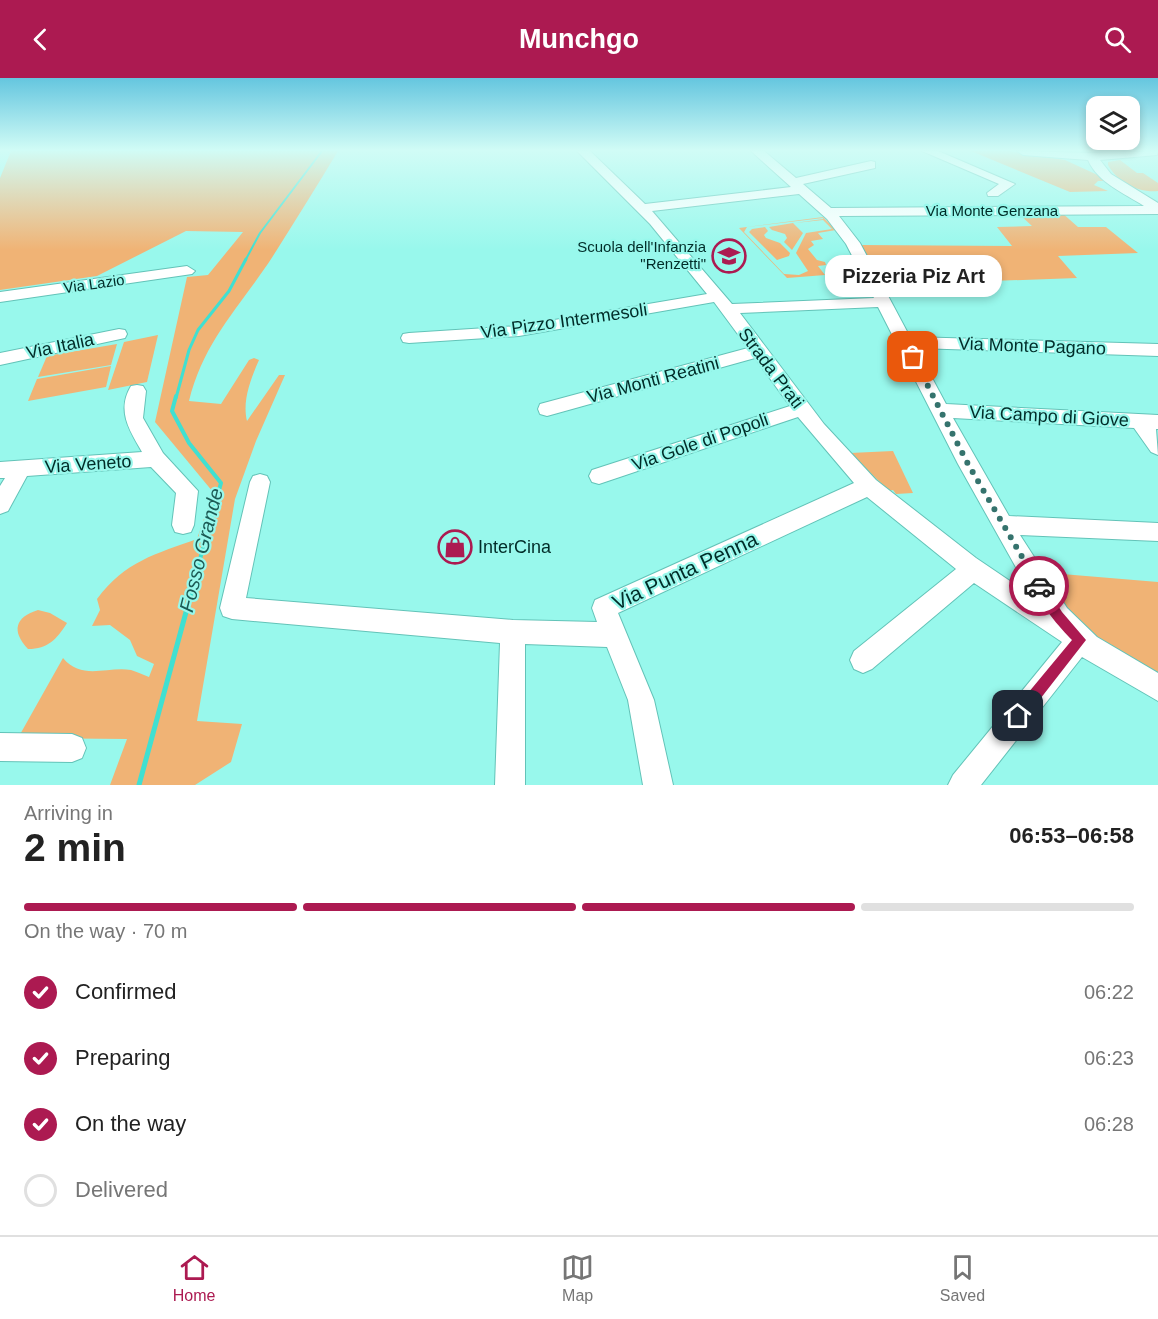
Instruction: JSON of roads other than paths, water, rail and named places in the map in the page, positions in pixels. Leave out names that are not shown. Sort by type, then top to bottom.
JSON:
[{"type":"street","name":"Strada Prati","points":[[617,184],[642,208],[722,303],[817,429],[869,486],[895,509],[974,569],[1022,603],[1077,637]]},
{"type":"street","points":[[797,184],[827,212],[856,248],[939,410],[1002,525],[1051,605],[1077,637],[1096,652],[1158,688]]},
{"type":"street","points":[[642,208],[806,184]]},
{"type":"street","points":[[993,193],[1009,184]]},
{"type":"street","points":[[1119,184],[1158,209]]},
{"type":"street","name":"Via Monte Genzana","points":[[827,212],[1158,209]]},
{"type":"street","name":"Via Lazio","points":[[0,297],[187,271]]},
{"type":"street","name":"Via Pizzo Intermesoli","points":[[409,338],[519,331],[722,303],[884,302]]},
{"type":"street","name":"Via Italia","points":[[0,359],[119,334]]},
{"type":"street","name":"Via Monte Pagano","points":[[905,342],[1158,350]]},
{"type":"street","name":"Via Monti Reatini","points":[[547,409],[759,351]]},
{"type":"street","name":"Via Veneto","points":[[137,392],[133,418],[156,459],[187,491],[183,525]]},
{"type":"street","name":"Via Gole di Popoli","points":[[599,476],[802,408]]},
{"type":"street","name":"Via Campo di Giove","points":[[939,410],[1149,422]]},
{"type":"street","points":[[1149,422],[1158,447]]},
{"type":"street","name":"Via Veneto","points":[[0,505],[10,470],[156,459]]},
{"type":"street","points":[[260,482],[232,608],[513,632],[616,635]]},
{"type":"street","name":"Via Punta Penna","points":[[658,785],[641,700],[604,608],[869,486]]},
{"type":"street","points":[[1002,525],[1158,532]]},
{"type":"street","points":[[863,660],[974,569]]},
{"type":"street","points":[[1022,603],[1034,607],[1051,605]]},
{"type":"street","points":[[510,785],[513,632]]},
{"type":"street","points":[[963,785],[1077,637]]},
{"type":"street","points":[[0,747],[72,748]]},
{"type":"waterway","name":"Fosso Grande","points":[[245,261],[260,233],[297,184]]},
{"type":"waterway","name":"Fosso Grande","points":[[176,398],[189,350],[198,330],[229,291],[246,259]]},
{"type":"waterway","name":"Fosso Grande","points":[[176,396],[172,411],[189,443],[221,483],[197,570]]},
{"type":"waterway","name":"Fosso Grande","points":[[139,785],[198,568]]},
{"type":"place","name":"Scuola dell'Infanzia \"Renzetti\"","points":[[729,256]]},
{"type":"place","name":"Pizzeria Piz Art","points":[[913,357]]},
{"type":"place","name":"InterCina","points":[[455,547]]}]
